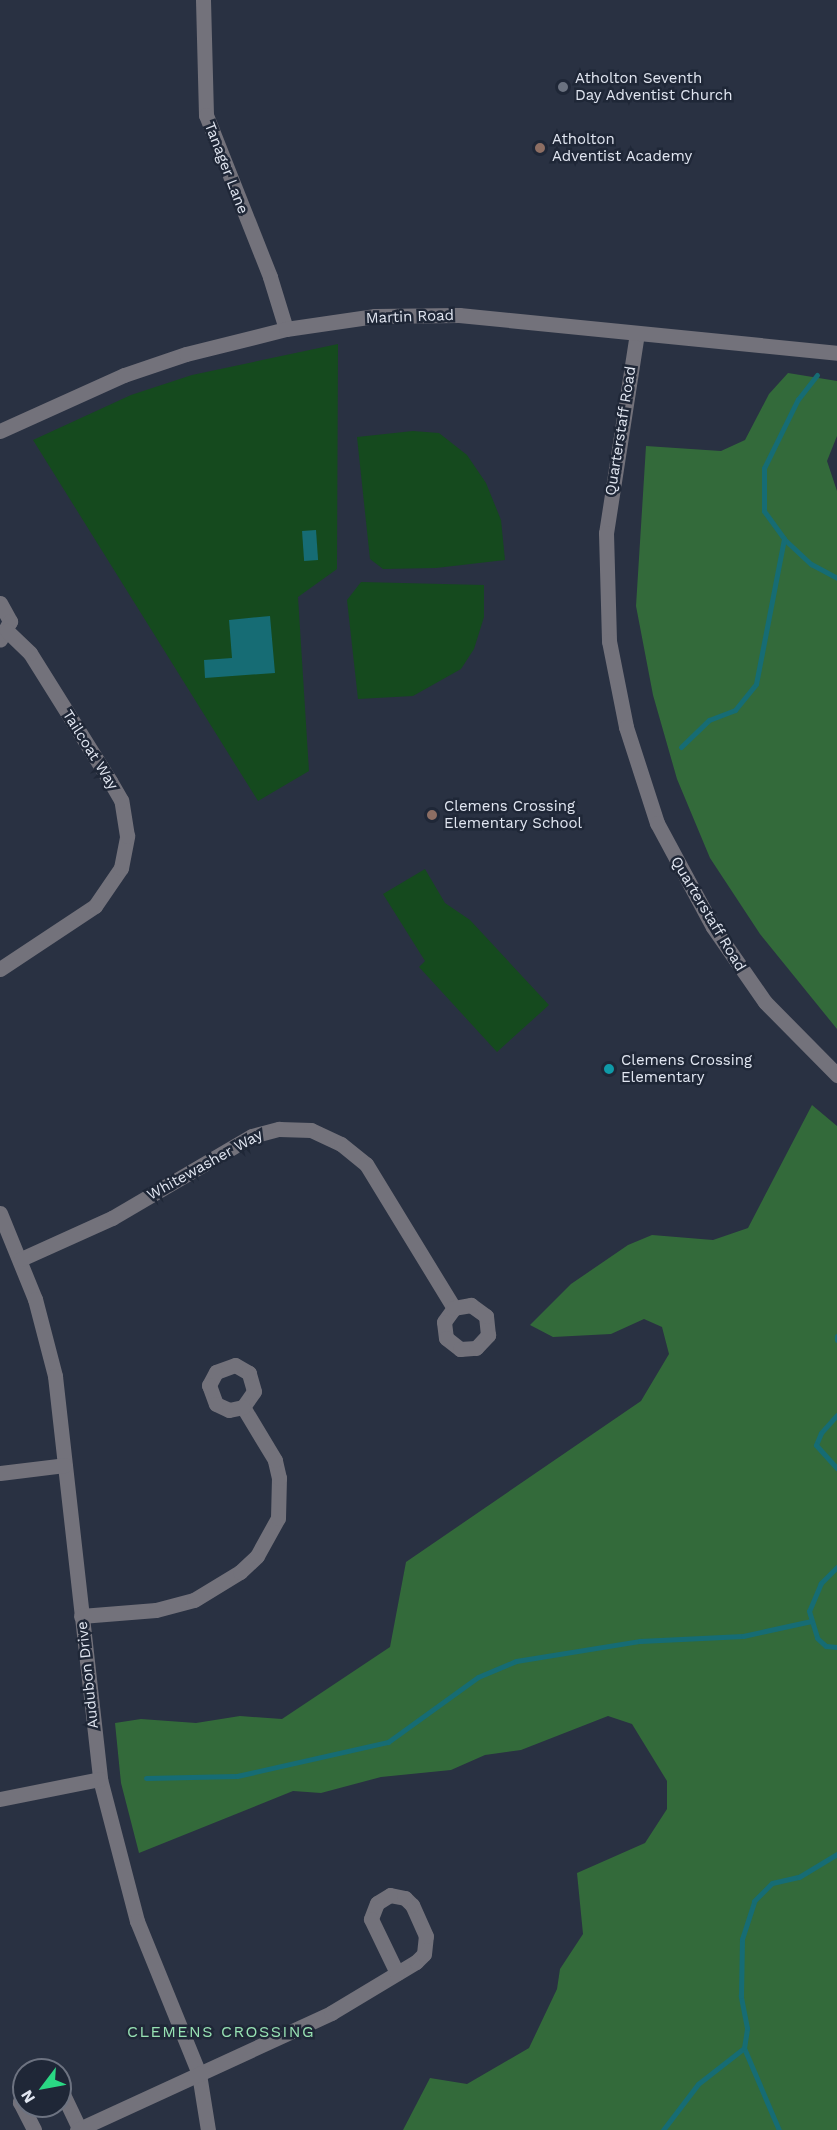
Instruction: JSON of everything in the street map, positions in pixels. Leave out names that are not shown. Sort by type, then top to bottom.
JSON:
[{"type":"street","name":"Tanager Lane","points":[[203,0],[206,115],[270,277],[286,329]]},
{"type":"street","name":"Martin Road","points":[[0,430],[135,372],[186,354],[286,329],[375,316],[459,315],[837,353]]},
{"type":"street","name":"Quarterstaff Road","points":[[637,333],[606,533],[609,641],[626,727],[657,823],[708,920],[765,1002],[837,1075]]},
{"type":"street","name":"Tailcoat Way","points":[[0,603],[10,621],[4,636],[30,653],[110,781],[121,800],[128,837],[122,868],[95,906],[0,969]]},
{"type":"street","name":"Whitewasher Way","points":[[21,1258],[112,1218],[252,1136],[279,1129],[311,1130],[341,1144],[366,1164],[454,1308]]},
{"type":"street","name":"Audubon Drive","points":[[0,1213],[21,1258],[55,1376],[100,1779],[138,1921],[199,2074],[208,2130]]},
{"type":"street","points":[[81,1616],[156,1610],[194,1600],[240,1572],[257,1556],[278,1518],[279,1478],[275,1460],[243,1407]]},
{"type":"street","points":[[0,1473],[65,1465]]},
{"type":"street","points":[[0,1799],[100,1779]]},
{"type":"street","points":[[78,2129],[331,2013],[397,1973],[424,1954],[426,1936],[412,1905],[405,1898],[390,1895],[377,1904],[371,1919],[397,1973]]},
{"type":"shaded area","points":[[338,344],[337,569],[298,597],[309,771],[258,801],[33,440],[131,395],[192,375]]},
{"type":"shaded area","points":[[788,373],[837,381],[837,436],[827,461],[837,491],[837,1029],[760,934],[710,858],[677,779],[653,695],[636,606],[646,446],[721,451],[745,440],[769,394]]},
{"type":"shaded area","points":[[413,431],[439,433],[467,455],[486,483],[501,520],[505,560],[436,568],[383,569],[370,559],[357,437]]},
{"type":"shaded area","points":[[316,530],[318,560],[304,561],[302,531]]},
{"type":"shaded area","points":[[361,582],[484,585],[484,617],[474,649],[461,669],[413,696],[358,699],[347,600]]},
{"type":"shaded area","points":[[270,616],[275,673],[205,678],[204,660],[232,658],[229,620]]},
{"type":"shaded area","points":[[425,869],[445,903],[470,920],[549,1005],[497,1052],[419,967],[425,961],[383,894]]},
{"type":"shaded area","points":[[812,1105],[837,1126],[837,2130],[403,2130],[430,2078],[467,2084],[529,2048],[557,1989],[560,1969],[583,1934],[577,1873],[645,1843],[667,1809],[667,1781],[632,1724],[608,1716],[521,1750],[485,1755],[451,1770],[381,1777],[321,1793],[293,1791],[139,1853],[121,1783],[115,1723],[141,1719],[196,1723],[240,1716],[282,1719],[390,1647],[406,1562],[641,1401],[669,1354],[662,1327],[644,1319],[611,1334],[553,1337],[530,1325],[571,1284],[628,1245],[652,1235],[713,1240],[748,1228]]},
{"type":"waterway","points":[[817,375],[798,399],[764,468],[764,511],[784,539],[811,564],[837,578]]},
{"type":"waterway","points":[[681,747],[709,720],[735,710],[756,684],[784,539]]},
{"type":"waterway","points":[[837,1415],[821,1433],[816,1445],[837,1468]]},
{"type":"waterway","points":[[837,1567],[821,1583],[809,1611],[817,1638],[826,1646],[837,1647]]},
{"type":"waterway","points":[[146,1778],[237,1776],[388,1742],[478,1677],[516,1661],[640,1641],[743,1636],[811,1621]]},
{"type":"waterway","points":[[663,2130],[698,2084],[744,2048],[747,2028],[741,1996],[742,1939],[754,1901],[772,1883],[799,1877],[837,1854]]},
{"type":"waterway","points":[[744,2048],[779,2130]]},
{"type":"place","name":"Atholton Seventh Day Adventist Church","points":[[563,87]]},
{"type":"place","name":"Atholton Adventist Academy","points":[[540,148]]},
{"type":"place","name":"Clemens Crossing Elementary School","points":[[432,815]]},
{"type":"place","name":"Clemens Crossing Elementary","points":[[609,1069]]},
{"type":"district","name":"CLEMENS CROSSING","points":[[221,2032]]}]
